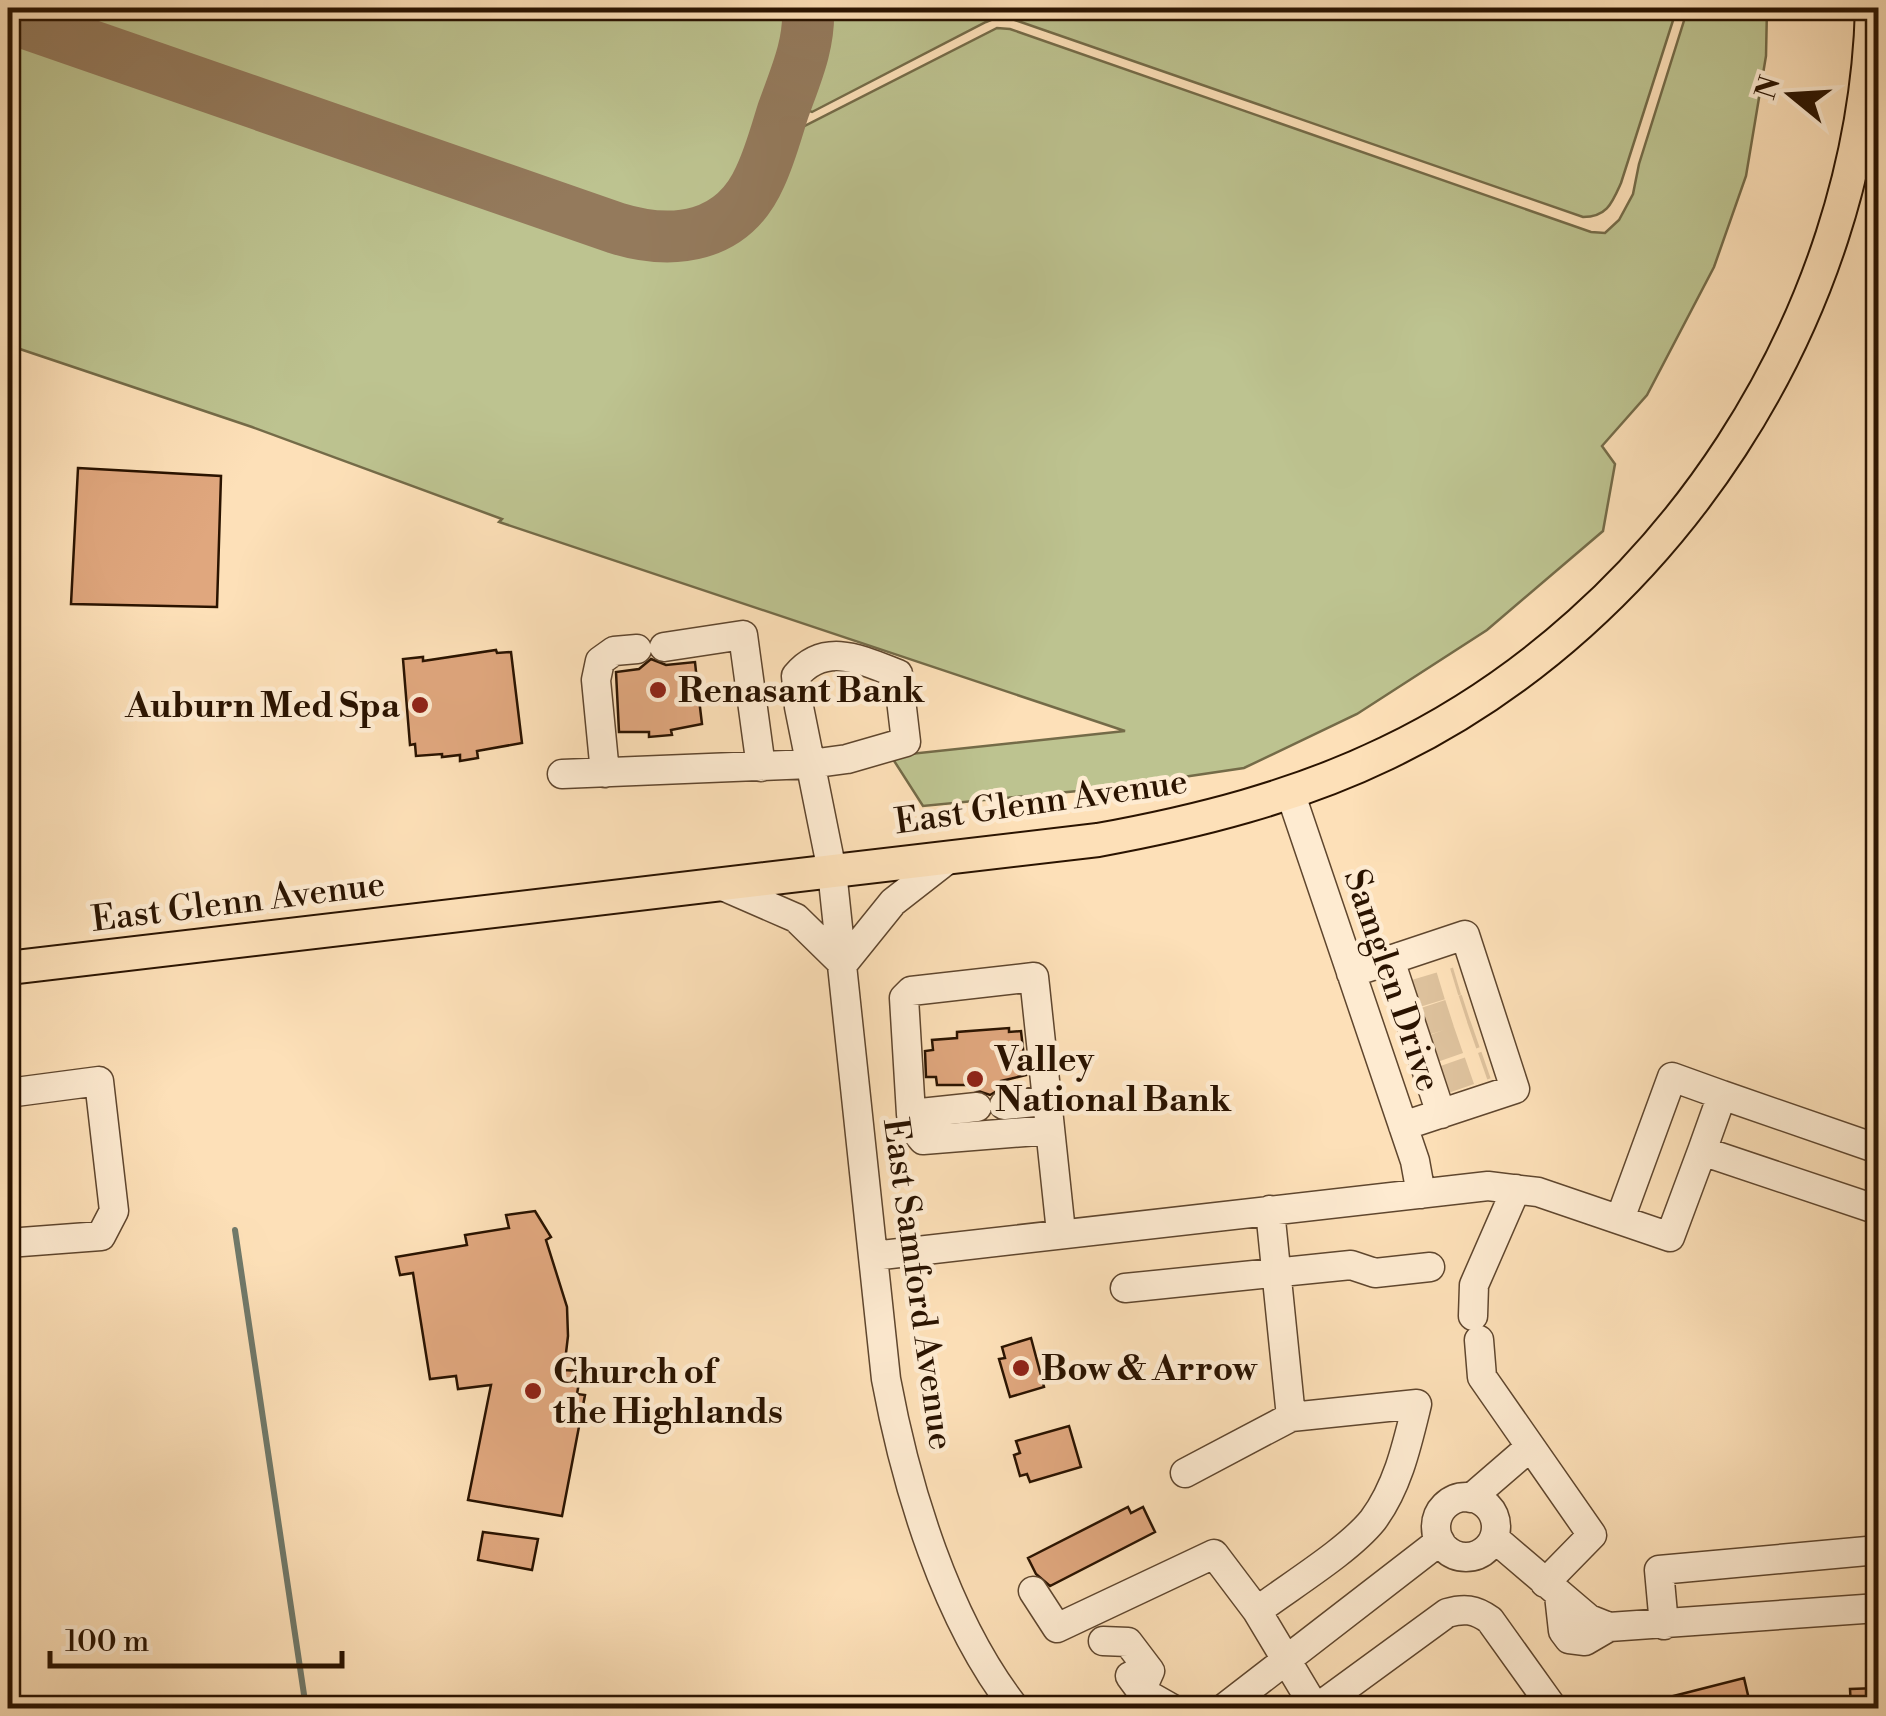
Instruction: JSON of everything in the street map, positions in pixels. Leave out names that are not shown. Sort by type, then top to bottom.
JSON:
[{"type":"main road","name":"East Glenn Avenue","points":[[8,968],[1098,840],[1151,830],[1290,792],[1388,752],[1508,680],[1616,588],[1680,518],[1760,401],[1804,310],[1838,216],[1861,118],[1872,8]]},
{"type":"street","points":[[606,773],[596,680],[600,661],[614,651],[743,634],[761,768]]},
{"type":"street","name":"East Samford Avenue","points":[[810,764],[906,742],[898,674],[834,654],[805,665],[796,676],[810,764],[832,872],[873,1256],[899,1449],[918,1510],[968,1631],[1014,1708]]},
{"type":"street","points":[[562,774],[810,764]]},
{"type":"street","name":"Samglen Drive","points":[[1290,792],[1415,1161],[1420,1194]]},
{"type":"street","points":[[716,884],[796,918],[843,964],[894,902],[952,856]]},
{"type":"street","points":[[1352,973],[1464,935],[1476,1004],[1496,1062],[1515,1089],[1403,1126]]},
{"type":"street","points":[[1390,960],[1422,1037],[1437,1082],[1442,1114]]},
{"type":"street","points":[[1050,1130],[923,1140],[914,1128],[911,1114],[904,998],[911,991],[1034,977],[1061,1232]]},
{"type":"street","points":[[1620,1220],[1672,1077],[1878,1149]]},
{"type":"street","points":[[8,1094],[100,1081],[114,1211],[101,1236],[8,1243]]},
{"type":"street","points":[[873,1256],[1488,1186],[1538,1192],[1670,1236],[1722,1094]]},
{"type":"street","points":[[911,1114],[1045,1101]]},
{"type":"street","points":[[1702,1151],[1878,1210]]},
{"type":"street","points":[[1516,1189],[1474,1286],[1476,1328],[1482,1377],[1592,1534],[1552,1589]]},
{"type":"street","points":[[1270,1210],[1291,1416]]},
{"type":"street","points":[[1125,1288],[1351,1265],[1375,1273],[1430,1266]]},
{"type":"street","points":[[1185,1473],[1291,1416],[1417,1404],[1402,1468],[1372,1520],[1257,1611]]},
{"type":"street","points":[[1471,1498],[1530,1447]]},
{"type":"street","points":[[1459,1498],[1487,1505],[1496,1522],[1494,1538],[1486,1549],[1469,1557],[1450,1552],[1440,1542],[1436,1528],[1442,1509],[1459,1498]]},
{"type":"street","points":[[1494,1538],[1589,1619],[1609,1627],[1878,1608]]},
{"type":"street","points":[[1224,1708],[1440,1542]]},
{"type":"street","points":[[1664,1625],[1659,1570],[1878,1550]]},
{"type":"street","points":[[1033,1591],[1057,1628],[1214,1554],[1257,1611],[1316,1708],[1447,1613],[1462,1609],[1478,1611],[1490,1620],[1554,1708]]},
{"type":"street","points":[[1084,1616],[1121,1665],[1172,1708]]},
{"type":"green space","points":[[25,8],[782,8],[788,48],[762,128],[744,170],[727,195],[687,217],[641,220]]},
{"type":"green space","points":[[835,8],[1677,8],[1618,190],[1603,212],[1583,217],[998,17],[812,112],[801,108]]},
{"type":"green space","points":[[1688,8],[1767,8],[1766,56],[1746,176],[1714,267],[1647,395],[1602,446],[1615,464],[1603,531],[1487,630],[1357,714],[1244,768],[1109,788],[923,806],[891,756],[1125,731],[499,522],[502,519],[252,427],[8,345],[8,35],[617,245],[681,252],[720,241],[754,216],[779,174],[793,132],[997,28],[1010,29],[1591,232],[1605,233],[1619,220],[1633,194]]},
{"type":"building","points":[[78,468],[221,476],[217,607],[71,604]]},
{"type":"building","points":[[496,650],[511,652],[522,743],[477,751],[478,758],[460,761],[460,755],[416,756],[415,744],[410,745],[403,659],[423,657],[423,661]]},
{"type":"building","name":"Renasant Bank","points":[[651,659],[666,665],[695,662],[704,698],[699,699],[702,724],[671,730],[672,735],[649,737],[649,732],[619,732],[616,672],[639,669]]},
{"type":"building","name":"Valley National Bank","points":[[1009,1028],[1009,1032],[1021,1031],[1026,1075],[1001,1081],[1002,1088],[990,1095],[975,1090],[975,1085],[937,1085],[936,1077],[926,1077],[925,1051],[933,1050],[932,1040],[957,1038],[957,1032]]},
{"type":"building","name":"Church of the Highlands","points":[[535,1211],[551,1237],[546,1240],[567,1307],[564,1370],[581,1371],[577,1394],[585,1395],[562,1516],[468,1500],[491,1385],[458,1389],[456,1376],[430,1379],[413,1273],[400,1275],[396,1257],[467,1245],[465,1235],[509,1228],[506,1215]]},
{"type":"building","points":[[1031,1338],[1044,1387],[1010,1397],[999,1359],[1005,1358],[1002,1347]]},
{"type":"building","points":[[1069,1426],[1081,1467],[1030,1482],[1027,1474],[1020,1476],[1014,1455],[1020,1453],[1016,1441]]},
{"type":"building","points":[[1128,1507],[1131,1513],[1143,1507],[1155,1532],[1050,1586],[1036,1574],[1028,1558]]},
{"type":"building","points":[[483,1532],[538,1539],[532,1570],[478,1560]]},
{"type":"building","points":[[1744,1678],[1751,1708],[1647,1708],[1646,1703]]},
{"type":"building","points":[[1878,1688],[1878,1708],[1851,1708],[1850,1689]]},
{"type":"waterway","points":[[235,1230],[306,1708]]},
{"type":"taxiway","points":[[8,17],[616,228],[680,236],[718,225],[734,213],[760,177],[801,61],[808,8]]},
{"type":"tunnel","points":[[1414,994],[1457,981]]},
{"type":"tunnel","points":[[1423,1022],[1466,1008]]},
{"type":"tunnel","points":[[1432,1049],[1475,1034]]},
{"type":"tunnel","points":[[1443,1080],[1486,1065]]},
{"type":"place","name":"Renasant Bank","points":[[658,690]]},
{"type":"place","name":"Auburn Med Spa","points":[[420,705]]},
{"type":"place","name":"Valley National Bank","points":[[975,1079]]},
{"type":"place","name":"Bow & Arrow","points":[[1021,1368]]},
{"type":"place","name":"Church of the Highlands","points":[[533,1391]]}]
